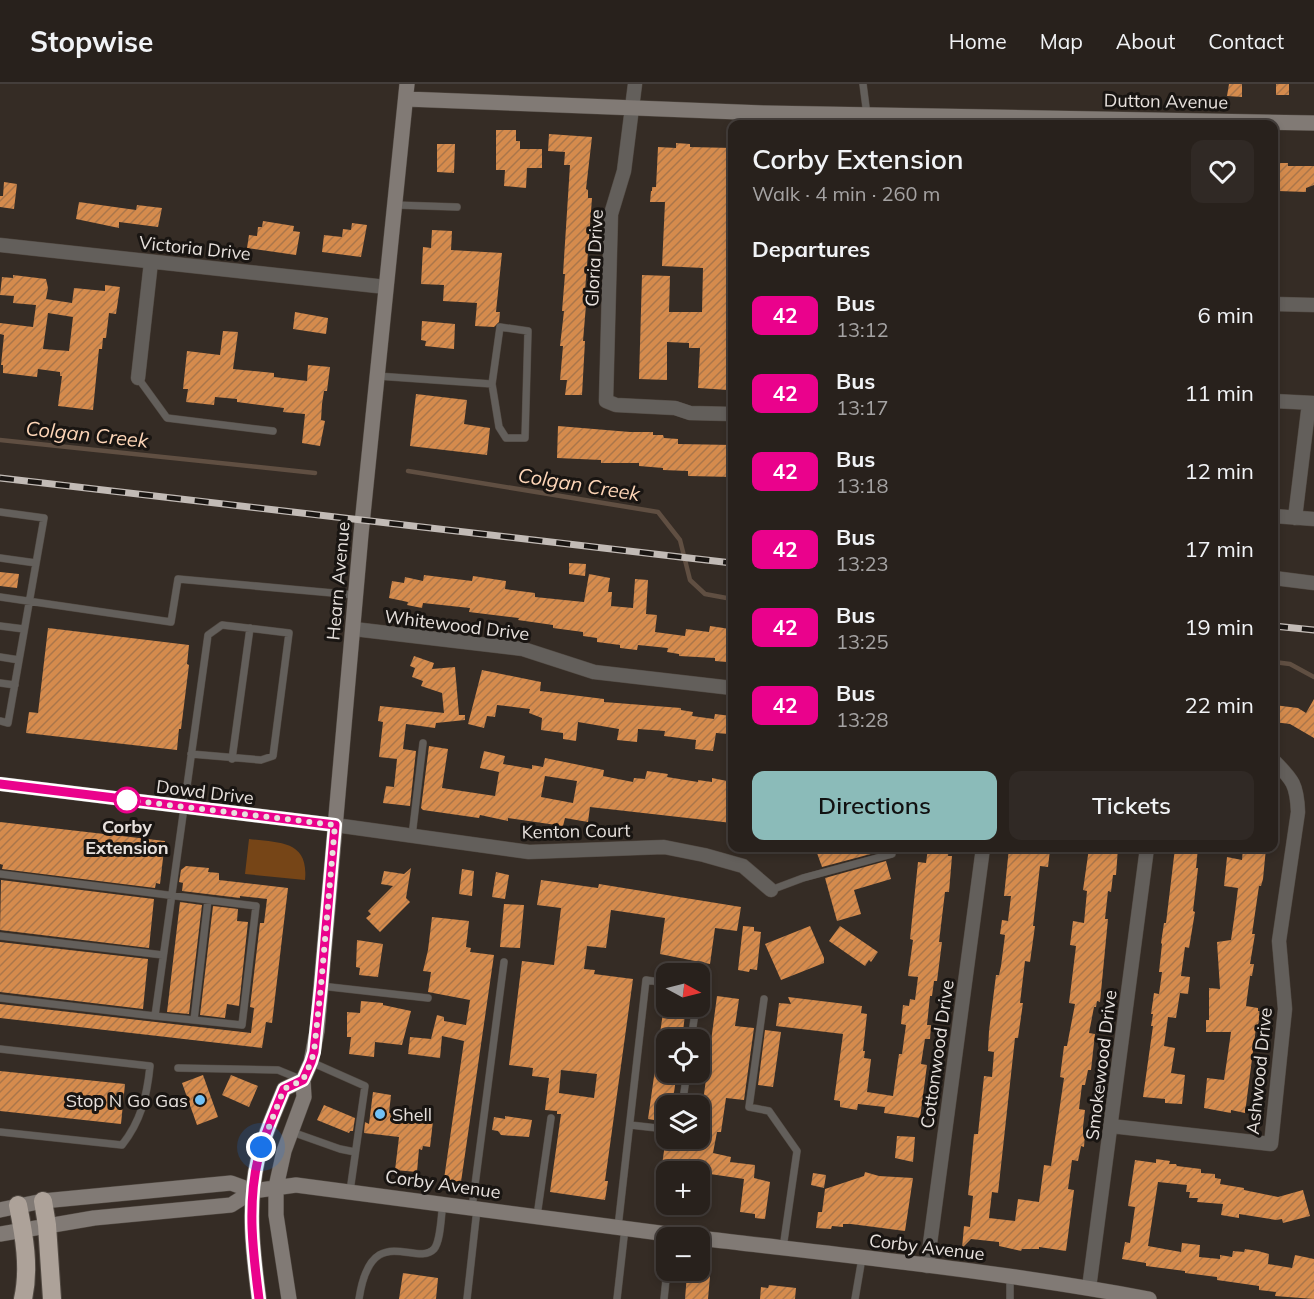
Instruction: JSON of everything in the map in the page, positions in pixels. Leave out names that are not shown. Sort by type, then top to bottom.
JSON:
[{"type":"highway","points":[[43,1201],[52,1299]]},
{"type":"highway","points":[[18,1205],[23,1229],[26,1268],[23,1299]]},
{"type":"main road","name":"Dutton Avenue","points":[[407,92],[764,119],[867,115],[933,120]]},
{"type":"main road","name":"Hearn Avenue","points":[[289,1299],[276,1215],[276,1186],[280,1164],[304,1097],[303,1080],[311,1062],[321,986],[407,92]]},
{"type":"main road","name":"Dutton Avenue","points":[[1278,123],[1314,123]]},
{"type":"main road","name":"Hearn Avenue","points":[[259,1299],[254,1261],[253,1191],[261,1147],[284,1089],[303,1080]]},
{"type":"main road","name":"Corby Avenue","points":[[0,1210],[43,1201],[231,1183],[253,1191]]},
{"type":"main road","name":"Corby Avenue","points":[[0,1234],[115,1216],[231,1205],[253,1191],[296,1185],[656,1233]]},
{"type":"main road","name":"Corby Avenue","points":[[710,1239],[1010,1277],[1149,1299]]},
{"type":"street","name":"Gloria Drive","points":[[635,84],[624,171],[611,214],[606,401],[616,405],[675,408],[690,413],[728,414]]},
{"type":"street","name":"Victoria Drive","points":[[0,245],[387,287]]},
{"type":"street","points":[[138,378],[151,262]]},
{"type":"street","points":[[1278,304],[1314,305]]},
{"type":"street","points":[[1278,401],[1311,403],[1295,518]]},
{"type":"street","points":[[1278,516],[1314,519]]},
{"type":"street","points":[[1278,579],[1314,583]]},
{"type":"street","name":"Whitewood Drive","points":[[354,629],[523,649],[594,672],[728,688]]},
{"type":"street","name":"Ashwood Drive","points":[[1111,1126],[1271,1144],[1285,1009],[1279,941],[1298,812],[1297,791],[1287,774],[1278,765]]},
{"type":"street","name":"Dowd Drive","points":[[0,784],[335,825]]},
{"type":"street","name":"Kenton Court","points":[[335,825],[529,852],[664,847],[742,866],[771,890]]},
{"type":"street","name":"Cottonwood Drive","points":[[927,1266],[982,852]]},
{"type":"street","name":"Smokewood Drive","points":[[1089,1288],[1146,852]]},
{"type":"lane","points":[[863,84],[867,115]]},
{"type":"lane","points":[[395,205],[458,207]]},
{"type":"lane","points":[[500,327],[528,331],[525,438],[506,438],[499,427],[492,384],[500,327]]},
{"type":"lane","points":[[378,375],[492,384]]},
{"type":"lane","points":[[138,378],[167,418],[273,431]]},
{"type":"lane","points":[[0,512],[44,518],[8,723],[0,722]]},
{"type":"lane","points":[[0,558],[36,563]]},
{"type":"lane","points":[[0,597],[171,622],[178,579],[357,595]]},
{"type":"lane","points":[[155,1016],[183,807],[208,635],[222,625],[289,633],[273,756],[261,760],[191,754]]},
{"type":"lane","points":[[0,626],[24,629]]},
{"type":"lane","points":[[232,759],[250,628]]},
{"type":"lane","points":[[0,657],[19,660]]},
{"type":"lane","points":[[0,683],[15,685]]},
{"type":"lane","points":[[412,836],[423,743]]},
{"type":"lane","points":[[771,890],[804,878],[892,854],[892,852]]},
{"type":"lane","points":[[0,874],[256,906],[242,1025],[0,998]]},
{"type":"lane","points":[[194,1020],[208,900]]},
{"type":"lane","points":[[0,936],[163,955]]},
{"type":"lane","points":[[467,1299],[475,1208],[504,962]]},
{"type":"lane","points":[[617,1299],[630,1125],[646,980],[656,981]]},
{"type":"lane","points":[[321,986],[428,998]]},
{"type":"lane","points":[[764,999],[749,1107],[769,1111],[797,1151],[783,1248]]},
{"type":"lane","points":[[0,1049],[150,1066],[146,1099],[130,1135],[122,1145],[0,1132]]},
{"type":"lane","points":[[311,1062],[365,1086],[350,1191]]},
{"type":"lane","points":[[178,1068],[278,1070],[303,1080]]},
{"type":"lane","points":[[537,1216],[551,1118]]},
{"type":"lane","points":[[630,1125],[656,1128]]},
{"type":"lane","points":[[291,1131],[340,1149],[355,1152]]},
{"type":"lane","points":[[360,1299],[365,1272],[380,1254],[391,1250],[427,1253],[433,1250],[437,1243],[443,1203]]},
{"type":"lane","points":[[855,1299],[862,1258]]},
{"type":"lane","points":[[1010,1277],[1011,1299]]},
{"type":"lane","points":[[664,1299],[666,1281]]},
{"type":"shaded area","points":[[249,839],[281,843],[297,851],[305,867],[305,880],[245,874]]},
{"type":"building","points":[[1229,84],[1242,84],[1242,97],[1227,96]]},
{"type":"building","points":[[1276,84],[1289,84],[1289,95],[1276,95]]},
{"type":"building","points":[[496,130],[516,130],[516,141],[520,141],[520,149],[542,149],[542,168],[527,168],[526,188],[504,186],[505,170],[496,170]]},
{"type":"building","points":[[549,134],[592,137],[586,189],[588,198],[592,198],[584,305],[586,305],[582,395],[565,395],[567,380],[560,380],[563,346],[560,346],[564,311],[562,311],[565,274],[563,274],[570,165],[564,165],[565,152],[548,151]]},
{"type":"building","points":[[676,143],[690,144],[690,147],[728,148],[728,390],[698,388],[700,348],[689,348],[689,343],[667,342],[667,380],[639,379],[642,275],[670,276],[669,312],[702,312],[703,268],[662,266],[665,202],[650,202],[652,187],[656,187],[658,147],[676,148]]},
{"type":"building","points":[[437,144],[455,144],[454,173],[437,172]]},
{"type":"building","points":[[1278,163],[1288,163],[1288,166],[1314,166],[1314,185],[1306,188],[1306,192],[1278,191]]},
{"type":"building","points":[[4,182],[17,184],[14,209],[0,207]]},
{"type":"building","points":[[79,202],[136,210],[137,205],[162,208],[158,227],[119,222],[119,228],[76,219]]},
{"type":"building","points":[[263,221],[294,226],[293,231],[300,232],[296,255],[247,248],[249,235],[257,236],[258,227],[262,227]]},
{"type":"building","points":[[352,223],[367,225],[361,257],[322,252],[324,235],[342,237],[343,229],[351,230]]},
{"type":"building","points":[[432,230],[452,231],[451,250],[502,253],[496,312],[500,312],[499,322],[494,327],[475,326],[477,303],[443,301],[444,285],[421,284],[423,247],[431,248]]},
{"type":"building","points":[[13,275],[46,279],[48,288],[46,299],[72,303],[74,288],[105,291],[105,285],[120,287],[116,314],[109,313],[106,338],[103,338],[102,349],[99,349],[93,410],[58,406],[62,376],[60,372],[38,369],[37,377],[3,373],[3,365],[1,365],[4,335],[0,334],[0,323],[33,327],[36,305],[13,303],[14,296],[0,295],[2,277],[13,278]],"holes":[[[48,313],[73,317],[69,351],[43,349]]]},
{"type":"building","points":[[295,312],[328,318],[326,334],[293,329]]},
{"type":"building","points":[[422,321],[455,324],[454,349],[425,346],[426,341],[421,340]]},
{"type":"building","points":[[223,331],[238,332],[233,369],[274,373],[274,377],[307,381],[308,365],[330,367],[327,391],[324,391],[322,404],[321,420],[325,421],[320,446],[302,443],[305,414],[283,412],[284,408],[237,402],[237,399],[215,397],[214,405],[186,402],[188,389],[183,389],[187,351],[220,355]]},
{"type":"building","points":[[416,394],[467,400],[464,424],[490,428],[487,455],[410,446]]},
{"type":"building","points":[[558,426],[653,432],[653,435],[678,439],[678,444],[728,445],[728,477],[688,476],[688,471],[663,470],[663,468],[639,466],[639,463],[601,463],[601,460],[557,458]]},
{"type":"building","points":[[569,563],[586,564],[585,576],[569,574]]},
{"type":"building","points":[[0,572],[19,574],[17,588],[0,586]]},
{"type":"building","points":[[589,574],[610,578],[608,592],[612,592],[611,606],[633,608],[635,579],[648,580],[646,614],[657,615],[655,632],[685,636],[686,629],[709,632],[710,626],[728,629],[728,660],[715,661],[715,658],[679,656],[679,654],[667,652],[668,648],[638,645],[637,650],[620,648],[620,645],[597,642],[597,638],[583,636],[583,632],[553,628],[553,625],[469,612],[470,608],[423,603],[422,608],[389,598],[392,581],[404,583],[405,577],[423,581],[424,575],[472,581],[473,576],[506,581],[505,589],[535,593],[535,597],[584,602]]},
{"type":"building","points":[[48,628],[189,645],[187,664],[189,665],[177,750],[26,733],[29,712],[38,713]]},
{"type":"building","points":[[414,656],[434,663],[432,669],[455,667],[459,715],[465,715],[465,720],[436,723],[435,728],[406,724],[403,749],[416,751],[410,806],[383,803],[386,786],[394,787],[397,759],[379,757],[383,722],[378,721],[380,706],[444,713],[442,693],[421,686],[423,681],[412,677],[415,668],[410,666]]},
{"type":"building","points":[[482,670],[541,682],[540,691],[604,699],[604,702],[681,708],[681,710],[693,712],[692,716],[714,719],[715,714],[728,716],[728,734],[716,733],[713,751],[695,749],[696,740],[664,736],[665,731],[638,729],[637,742],[617,740],[619,729],[578,722],[576,741],[563,739],[563,733],[541,730],[542,718],[529,713],[530,709],[497,705],[495,717],[487,716],[484,728],[468,724]]},
{"type":"building","points":[[1314,699],[1314,738],[1290,724],[1278,722],[1278,706],[1298,708],[1306,713]]},
{"type":"building","points":[[429,746],[448,749],[442,788],[495,796],[499,772],[480,768],[484,751],[505,756],[503,764],[532,769],[532,765],[543,767],[545,758],[604,770],[603,776],[633,782],[634,778],[645,779],[647,771],[698,782],[698,780],[712,782],[712,778],[728,781],[728,823],[590,807],[588,822],[565,818],[563,826],[421,808]],"holes":[[[545,776],[577,781],[573,803],[541,797]]]},
{"type":"building","points":[[0,822],[165,841],[160,884],[156,883],[155,888],[2,869]]},
{"type":"building","points":[[819,852],[878,852],[822,867],[817,853]]},
{"type":"building","points":[[927,852],[948,852],[948,856],[952,856],[949,892],[945,892],[939,942],[942,942],[937,981],[934,981],[932,996],[930,996],[927,1025],[931,1025],[930,1039],[925,1039],[921,1064],[927,1065],[920,1118],[884,1113],[885,1107],[858,1104],[857,1110],[840,1107],[840,1101],[834,1100],[843,1034],[776,1026],[779,1003],[791,1004],[788,997],[862,1006],[861,1013],[867,1014],[864,1058],[871,1059],[867,1092],[893,1096],[906,1025],[901,1024],[903,1005],[909,1006],[910,999],[915,1000],[918,977],[908,976],[913,940],[910,939],[918,862],[926,863]]},
{"type":"building","points":[[1009,852],[1050,852],[1048,867],[1040,866],[1030,962],[1025,961],[1020,1003],[1023,1003],[1018,1038],[1015,1038],[998,1193],[992,1192],[989,1218],[1015,1221],[1018,1199],[1039,1202],[1044,1165],[1051,1166],[1064,1078],[1060,1077],[1064,1046],[1067,1046],[1075,1004],[1069,1003],[1076,946],[1070,945],[1073,921],[1084,923],[1087,891],[1083,890],[1088,852],[1118,852],[1116,875],[1113,875],[1111,892],[1108,891],[1105,919],[1108,919],[1100,1002],[1097,1001],[1094,1007],[1089,1033],[1095,1034],[1091,1070],[1088,1070],[1085,1085],[1082,1085],[1079,1109],[1085,1110],[1084,1147],[1081,1146],[1078,1161],[1072,1160],[1068,1189],[1074,1190],[1066,1251],[1039,1247],[1039,1249],[1022,1249],[1021,1251],[999,1246],[999,1242],[971,1239],[962,1248],[964,1226],[970,1227],[973,1196],[968,1195],[974,1134],[978,1134],[984,1076],[992,1077],[994,1052],[988,1051],[989,1031],[996,975],[999,975],[1005,935],[1000,934],[1002,920],[1008,921],[1011,896],[1004,896]]},
{"type":"building","points":[[1175,852],[1198,852],[1193,911],[1195,912],[1189,948],[1185,947],[1181,976],[1190,977],[1188,994],[1180,993],[1176,1018],[1168,1017],[1164,1046],[1175,1048],[1171,1073],[1185,1075],[1182,1104],[1165,1103],[1165,1099],[1143,1097],[1153,1026],[1151,1026],[1153,1014],[1151,1014],[1154,993],[1159,994],[1162,972],[1159,972],[1161,943],[1164,923],[1166,923]]},
{"type":"building","points":[[1243,852],[1266,852],[1263,879],[1259,886],[1252,934],[1255,934],[1250,964],[1254,964],[1246,1006],[1258,1008],[1260,1011],[1258,1028],[1256,1028],[1245,1113],[1231,1110],[1231,1113],[1204,1108],[1207,1078],[1224,1080],[1231,1032],[1206,1032],[1206,1020],[1209,1020],[1209,988],[1220,989],[1217,942],[1231,940],[1235,912],[1238,888],[1224,886],[1227,857],[1242,860]]},
{"type":"building","points":[[886,861],[891,879],[854,890],[861,914],[837,921],[825,878]]},
{"type":"building","points":[[186,866],[209,868],[208,872],[219,873],[219,880],[288,888],[272,1023],[266,1022],[262,1048],[0,1018],[0,1004],[251,1033],[254,1008],[250,1007],[260,923],[264,923],[267,899],[182,891],[183,883],[179,882],[181,870]]},
{"type":"building","points":[[411,868],[406,898],[410,902],[380,932],[366,918],[371,914],[368,911],[393,886],[381,884],[384,871],[404,874]]},
{"type":"building","points":[[462,869],[474,871],[472,896],[459,894]]},
{"type":"building","points":[[496,872],[509,875],[505,899],[492,897]]},
{"type":"building","points":[[1,880],[154,899],[149,948],[0,930]]},
{"type":"building","points":[[541,880],[598,888],[599,884],[741,907],[737,931],[715,928],[710,964],[660,954],[665,918],[611,910],[606,948],[587,946],[584,969],[595,970],[594,974],[633,979],[605,1181],[608,1181],[605,1200],[550,1192],[561,1114],[557,1114],[557,1111],[545,1110],[549,1078],[532,1076],[533,1068],[509,1065],[522,961],[554,965],[561,908],[537,905]],"holes":[[[561,1070],[597,1074],[594,1098],[559,1093]]]},
{"type":"building","points":[[180,902],[202,905],[189,1014],[167,1012]]},
{"type":"building","points":[[504,904],[524,905],[520,948],[500,947]]},
{"type":"building","points":[[213,906],[238,909],[237,921],[248,922],[239,1006],[227,1004],[225,1018],[200,1015]]},
{"type":"building","points":[[432,917],[469,921],[466,947],[471,948],[470,952],[494,955],[461,1182],[444,1179],[464,1041],[442,1036],[440,1058],[408,1054],[410,1037],[431,1039],[437,1015],[444,1017],[444,1021],[466,1025],[470,1000],[428,992],[431,972],[423,971]]},
{"type":"building","points":[[743,926],[754,927],[754,931],[761,932],[757,970],[750,969],[749,972],[738,970]]},
{"type":"building","points":[[810,926],[824,963],[781,980],[765,944]]},
{"type":"building","points":[[840,926],[878,952],[871,962],[869,960],[865,966],[829,941]]},
{"type":"building","points":[[357,940],[383,944],[378,977],[359,975],[360,968],[356,967]]},
{"type":"building","points":[[0,942],[148,959],[143,1009],[0,992]]},
{"type":"building","points":[[717,996],[739,999],[735,1026],[754,1028],[744,1100],[726,1098],[721,1132],[717,1132],[713,1153],[731,1157],[730,1162],[755,1165],[754,1178],[770,1182],[765,1219],[755,1218],[755,1214],[740,1212],[744,1179],[710,1174],[710,1161],[663,1161],[664,1149],[710,1149],[710,1095],[704,1095],[705,1083],[710,1083],[710,1049]]},
{"type":"building","points":[[361,1001],[383,1003],[383,1005],[411,1011],[402,1045],[375,1042],[374,1057],[349,1054],[351,1037],[347,1037],[347,1012],[360,1013]]},
{"type":"building","points":[[662,1017],[685,1017],[683,1029],[661,1029]]},
{"type":"building","points":[[765,1030],[781,1032],[773,1087],[758,1085]]},
{"type":"building","points":[[656,1062],[656,1083],[675,1083],[674,1095],[656,1095],[656,1120],[648,1119]]},
{"type":"building","points":[[0,1071],[125,1084],[121,1124],[0,1111]]},
{"type":"building","name":"Stop N Go Gas","points":[[203,1075],[218,1117],[197,1125],[182,1083]]},
{"type":"building","points":[[231,1075],[258,1086],[249,1107],[222,1095]]},
{"type":"building","points":[[373,1092],[391,1095],[389,1113],[433,1121],[430,1147],[423,1146],[422,1150],[419,1149],[417,1172],[395,1170],[399,1137],[364,1133],[365,1122],[369,1124]]},
{"type":"building","points":[[324,1105],[355,1118],[353,1131],[349,1133],[317,1120]]},
{"type":"building","points":[[505,1116],[532,1120],[529,1137],[501,1135],[498,1131],[492,1130],[494,1117],[505,1119]]},
{"type":"building","points":[[897,1136],[915,1137],[913,1162],[895,1158]]},
{"type":"building","points":[[1156,1159],[1170,1161],[1169,1164],[1177,1166],[1201,1169],[1201,1173],[1215,1174],[1215,1178],[1221,1179],[1220,1184],[1244,1188],[1244,1190],[1278,1197],[1303,1190],[1310,1216],[1283,1223],[1282,1219],[1239,1214],[1239,1218],[1221,1215],[1223,1204],[1197,1202],[1198,1198],[1189,1198],[1190,1192],[1186,1192],[1187,1185],[1158,1182],[1148,1246],[1181,1252],[1182,1243],[1200,1245],[1199,1257],[1220,1259],[1220,1255],[1232,1257],[1233,1251],[1244,1252],[1245,1249],[1269,1254],[1268,1264],[1292,1268],[1295,1255],[1314,1259],[1314,1299],[1275,1296],[1276,1292],[1259,1290],[1259,1286],[1217,1280],[1217,1277],[1146,1266],[1146,1263],[1122,1259],[1125,1242],[1130,1243],[1135,1207],[1128,1206],[1135,1160],[1156,1163]]},
{"type":"building","points":[[865,1172],[879,1176],[913,1178],[905,1231],[851,1224],[843,1224],[843,1227],[832,1226],[831,1229],[816,1228],[818,1212],[822,1212],[825,1189],[864,1176]]},
{"type":"building","points":[[813,1173],[826,1175],[824,1188],[811,1185]]},
{"type":"building","points":[[403,1273],[438,1278],[436,1299],[399,1299]]},
{"type":"building","points":[[686,1281],[710,1281],[708,1299],[685,1299]]},
{"type":"building","points":[[769,1285],[796,1288],[795,1299],[760,1299],[761,1287],[768,1288]]},
{"type":"waterway","name":"Colgan Creek","points":[[0,440],[315,473]]},
{"type":"waterway","name":"Colgan Creek","points":[[408,471],[658,512],[680,540],[690,580],[705,594],[728,598]]},
{"type":"waterway","name":"Colgan Creek","points":[[1278,662],[1290,664],[1314,677]]},
{"type":"railway","points":[[0,478],[728,563]]},
{"type":"railway","points":[[1278,626],[1314,630]]},
{"type":"bus line","name":"42","points":[[0,784],[335,825],[317,1031],[311,1062],[303,1080],[284,1089],[257,1161],[252,1216],[259,1299]]},
{"type":"place","name":"Corby Extension","points":[[127,800]]},
{"type":"place","name":"Stop N Go Gas","points":[[200,1100]]},
{"type":"place","name":"Shell","points":[[380,1114]]},
{"type":"route","points":[[127,800],[335,825],[317,1031],[311,1062],[303,1080],[284,1089],[261,1147]]}]
